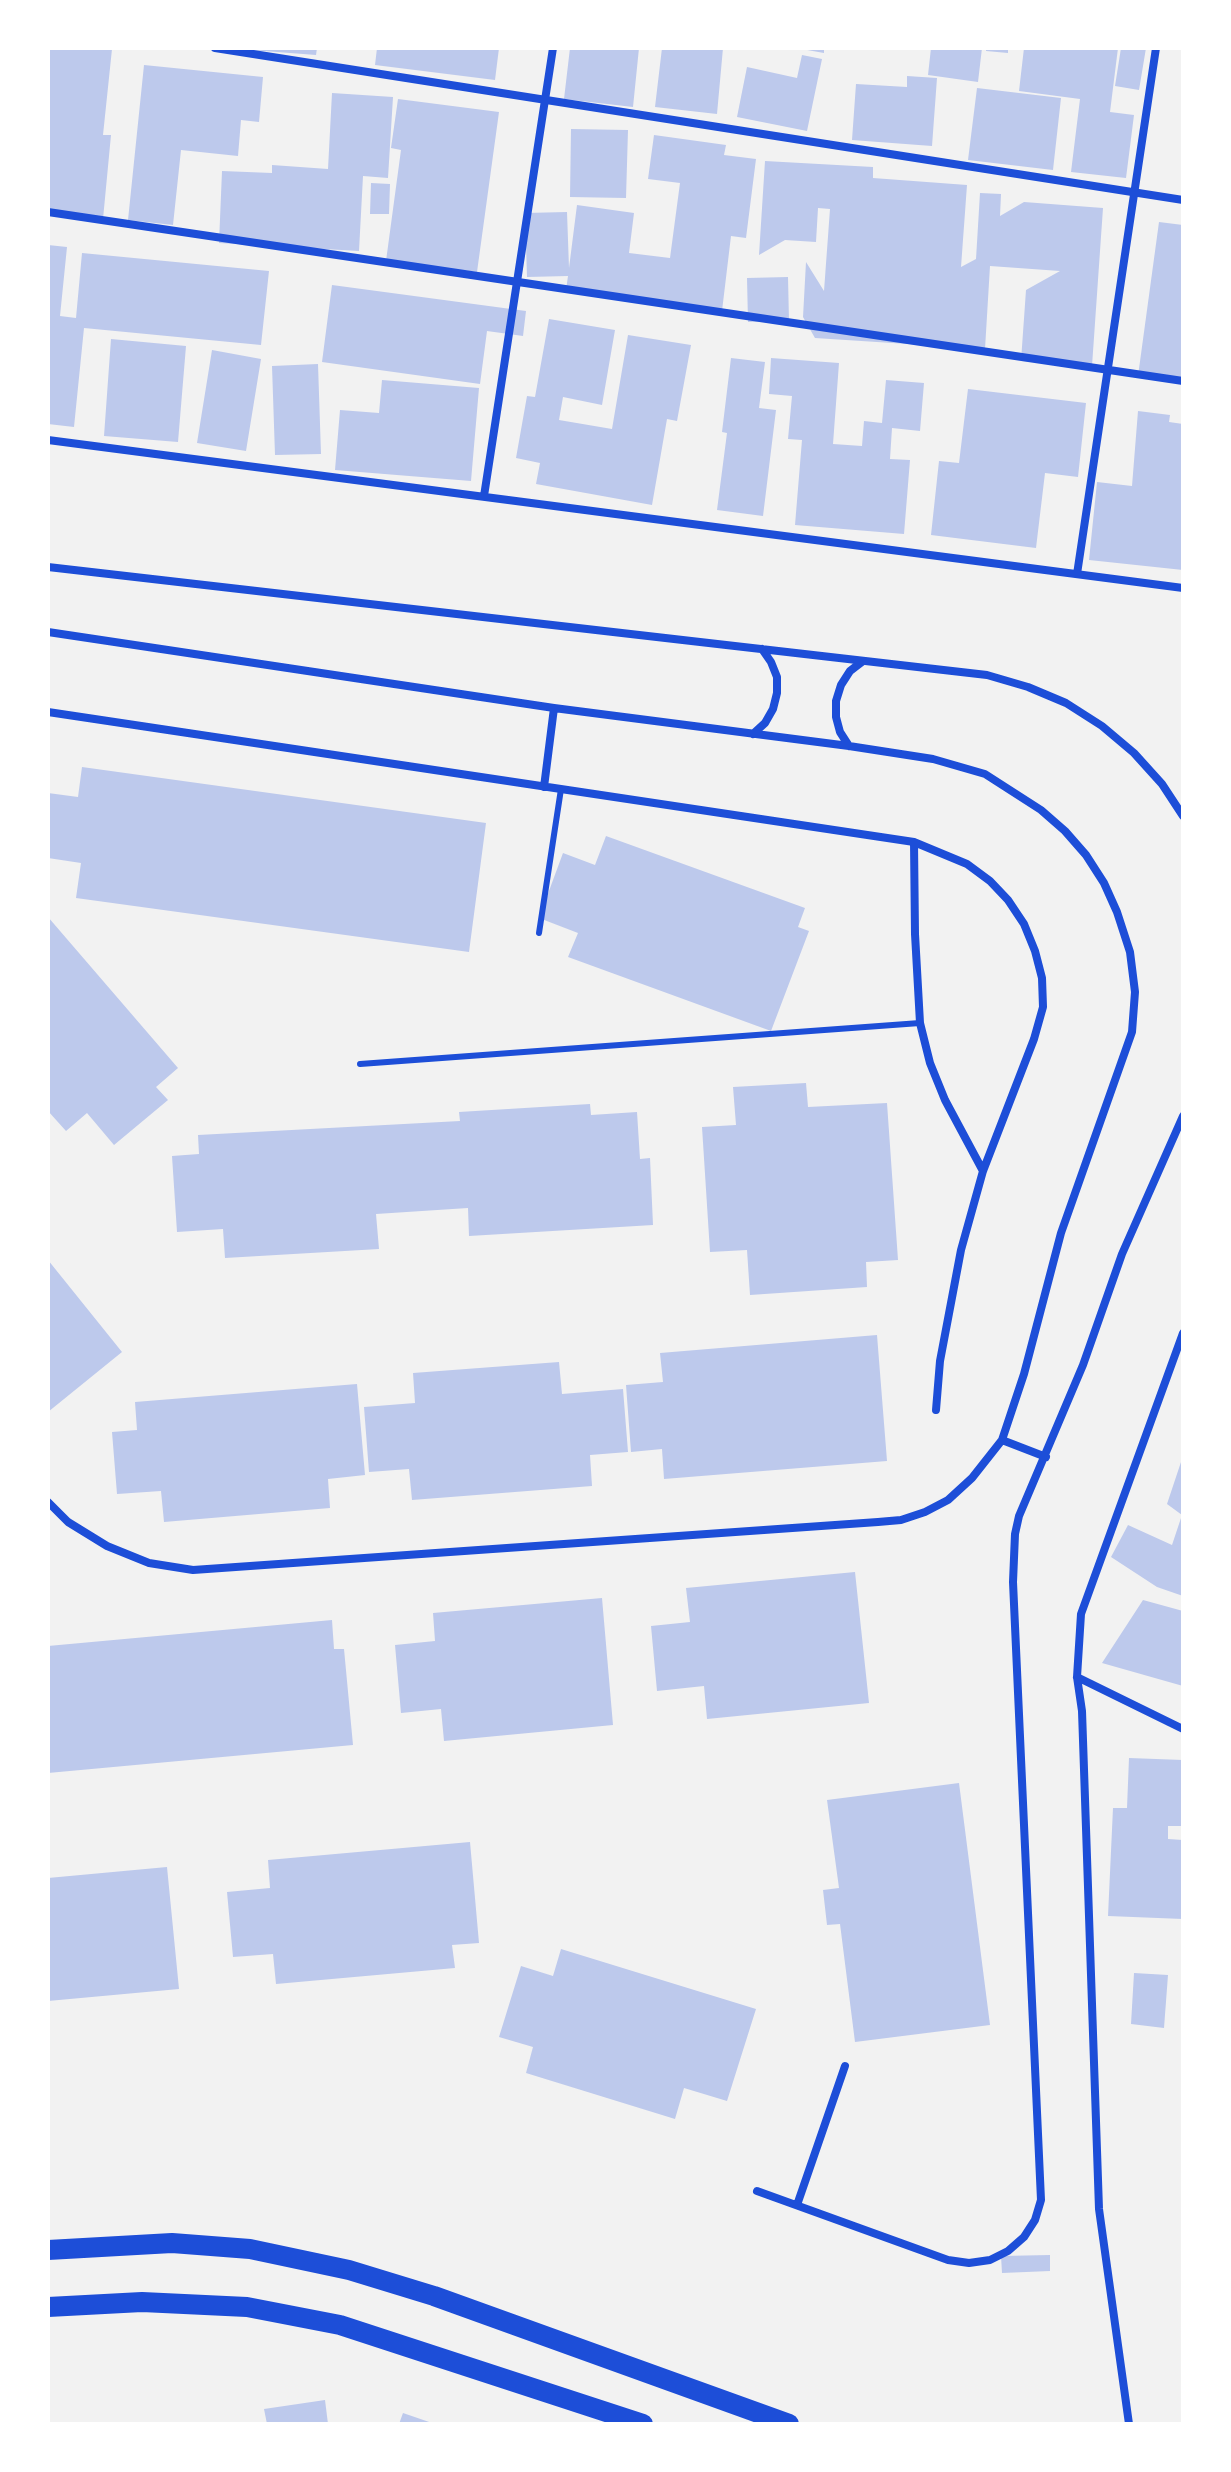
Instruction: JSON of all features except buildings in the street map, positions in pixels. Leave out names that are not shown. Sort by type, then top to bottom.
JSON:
[{"type":"main road","points":[[48,2250],[172,2243],[250,2249],[349,2270],[434,2296],[789,2424]]},
{"type":"main road","points":[[48,2307],[142,2302],[263,2310],[340,2325],[643,2424]]},
{"type":"street","points":[[215,48],[1183,200]]},
{"type":"street","points":[[484,496],[553,48]]},
{"type":"street","points":[[1077,574],[1156,48]]},
{"type":"street","points":[[48,212],[1183,381]]},
{"type":"street","points":[[48,440],[1183,588]]},
{"type":"street","points":[[48,567],[987,675],[1066,703],[1102,726],[1134,753],[1162,784],[1183,816]]},
{"type":"street","points":[[48,632],[554,708],[849,746],[933,759],[985,774],[1041,810],[1086,855],[1104,883],[1117,912],[1130,952],[1135,992],[1132,1032],[1061,1233],[1024,1374],[1002,1440],[972,1478],[948,1500],[925,1512],[901,1520],[193,1570],[149,1563],[107,1546],[68,1522],[48,1502]]},
{"type":"street","points":[[753,734],[765,723],[777,693],[777,677],[762,649]]},
{"type":"street","points":[[849,746],[840,732],[836,701],[850,671],[863,661]]},
{"type":"street","points":[[544,787],[554,708]]},
{"type":"street","points":[[48,712],[914,842],[967,864],[990,881],[1024,924],[1042,978],[1043,1007],[1034,1039],[983,1171],[961,1250],[949,1303],[936,1410]]},
{"type":"street","points":[[914,842],[920,1023],[930,1063],[945,1100],[983,1171]]},
{"type":"street","points":[[757,2191],[948,2260],[969,2263],[990,2260],[1008,2251],[1024,2237],[1035,2220],[1041,2200],[1013,1555],[1019,1516],[1083,1365],[1122,1254],[1183,1116]]},
{"type":"street","points":[[1129,2424],[1099,2209],[1082,1711],[1077,1677],[1081,1614],[1183,1333]]},
{"type":"street","points":[[1002,1440],[1046,1457]]},
{"type":"street","points":[[1077,1677],[1183,1729]]},
{"type":"street","points":[[797,2205],[845,2066]]},
{"type":"lane","points":[[539,933],[561,789]]},
{"type":"lane","points":[[360,1064],[920,1023]]}]
